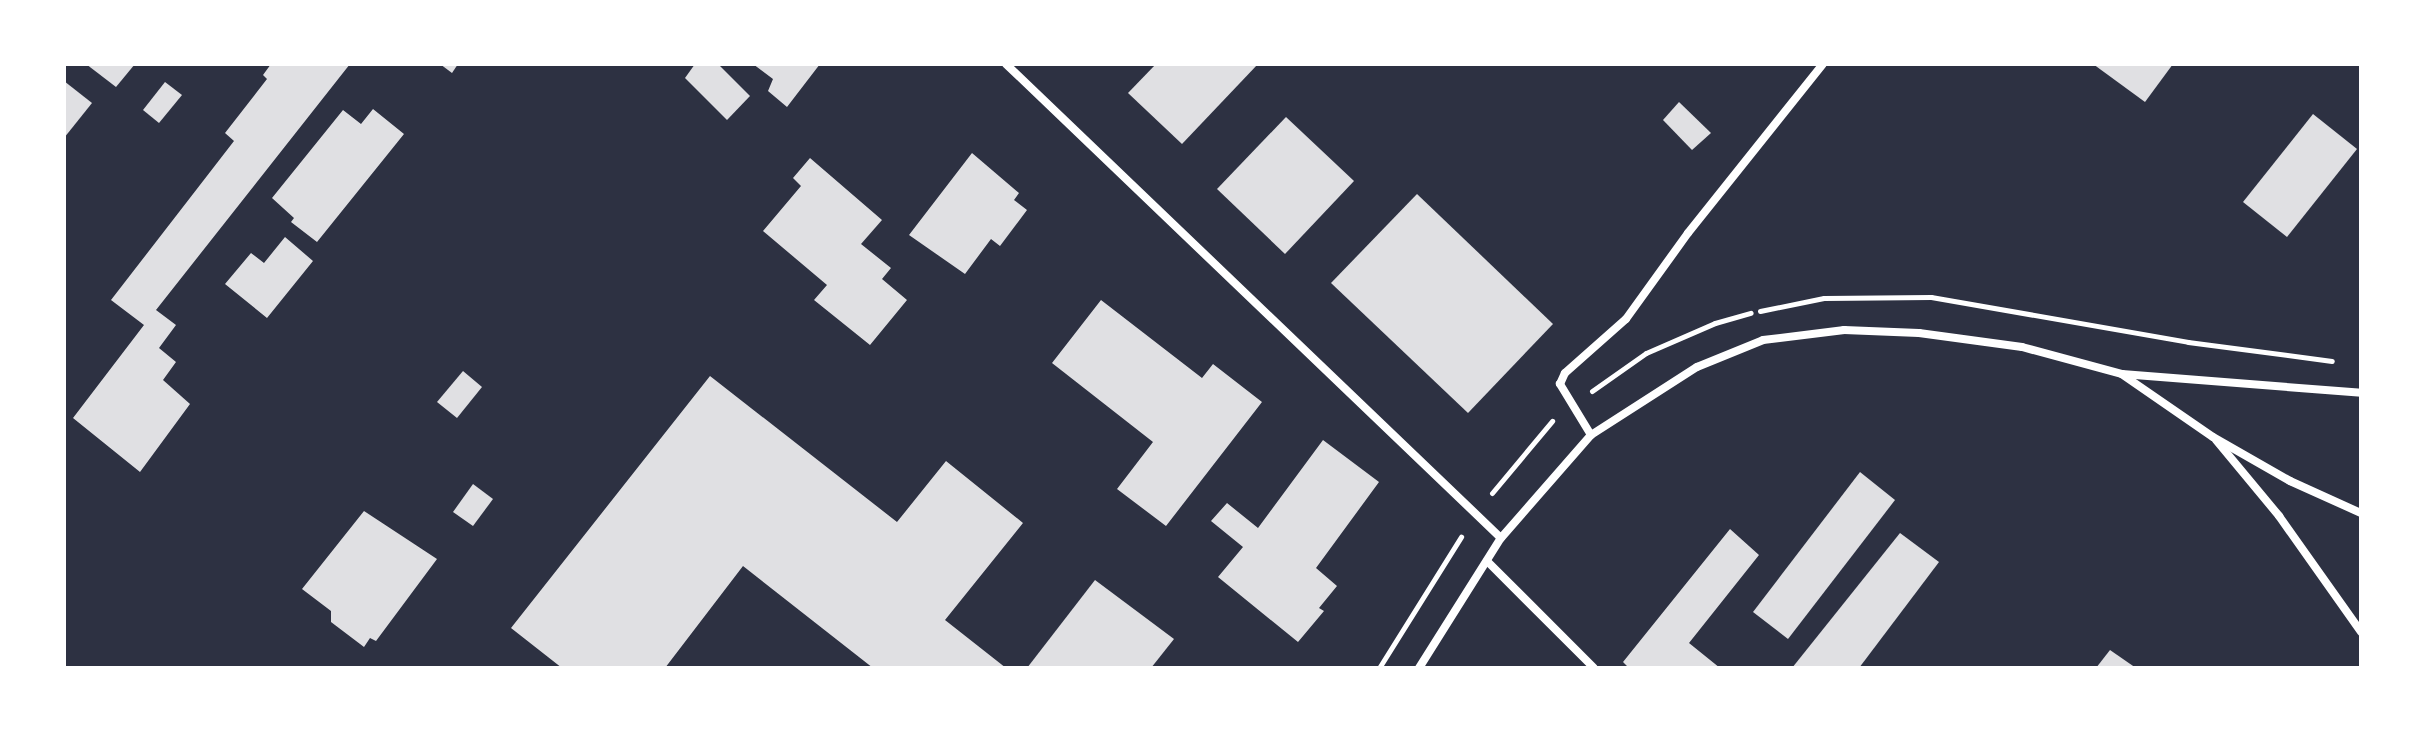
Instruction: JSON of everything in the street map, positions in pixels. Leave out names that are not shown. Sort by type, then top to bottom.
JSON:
[{"type":"street","points":[[1006,64],[1501,538]]},
{"type":"street","points":[[1591,435],[1560,384],[1565,373],[1626,319],[1823,64]]},
{"type":"street","points":[[1419,668],[1501,538],[1591,435],[1697,367],[1763,340],[1844,330],[1919,333],[2022,347],[2122,374],[2361,393]]},
{"type":"street","points":[[2122,374],[2213,437],[2290,481],[2361,513]]},
{"type":"street","points":[[2213,437],[2279,516],[2361,632]]},
{"type":"street","points":[[1487,561],[1594,668]]},
{"type":"path","points":[[1379,668],[1475,514],[1523,452],[1572,406],[1646,353],[1715,323],[1824,298],[1931,297],[2188,342],[2346,363]]},
{"type":"building","points":[[86,64],[135,64],[116,87]]},
{"type":"building","points":[[271,64],[350,64],[156,310],[176,325],[159,348],[176,362],[163,380],[190,404],[140,472],[73,418],[144,325],[111,300],[234,141],[225,133],[267,79],[263,75]]},
{"type":"building","points":[[440,64],[458,64],[452,73]]},
{"type":"building","points":[[695,64],[718,64],[750,96],[727,120],[685,78]]},
{"type":"building","points":[[753,64],[820,64],[787,107],[768,91],[773,79]]},
{"type":"building","points":[[1156,64],[1258,64],[1182,144],[1128,93]]},
{"type":"building","points":[[2093,64],[2173,64],[2145,102]]},
{"type":"building","points":[[64,81],[92,103],[64,138]]},
{"type":"building","points":[[165,82],[182,95],[159,123],[143,110]]},
{"type":"building","points":[[1679,102],[1711,133],[1692,150],[1663,120]]},
{"type":"building","points":[[373,109],[404,134],[317,242],[291,222],[294,218],[272,198],[343,110],[361,124]]},
{"type":"building","points":[[2313,114],[2357,149],[2287,237],[2243,202]]},
{"type":"building","points":[[1286,117],[1354,181],[1285,254],[1217,189]]},
{"type":"building","points":[[972,153],[1019,193],[1014,200],[1027,210],[1000,246],[991,239],[965,274],[909,235]]},
{"type":"building","points":[[810,158],[882,220],[861,244],[891,268],[882,279],[907,300],[870,345],[814,300],[827,285],[763,231],[801,186],[793,178]]},
{"type":"building","points":[[1417,194],[1553,324],[1468,413],[1331,283]]},
{"type":"building","points":[[285,237],[313,261],[267,318],[225,284],[251,253],[264,263]]},
{"type":"building","points":[[1101,300],[1202,378],[1213,364],[1262,402],[1166,526],[1117,489],[1153,442],[1052,363]]},
{"type":"building","points":[[463,371],[482,387],[457,418],[437,402]]},
{"type":"building","points":[[710,376],[897,522],[946,461],[1023,523],[945,620],[1006,668],[873,668],[743,566],[665,668],[562,668],[511,628]]},
{"type":"building","points":[[1323,440],[1379,482],[1316,568],[1337,586],[1319,608],[1324,611],[1298,642],[1218,577],[1243,547],[1211,521],[1227,503],[1258,528]]},
{"type":"building","points":[[1860,472],[1895,500],[1788,639],[1753,612]]},
{"type":"building","points":[[473,484],[493,499],[473,526],[453,512]]},
{"type":"building","points":[[364,511],[437,559],[376,641],[370,638],[364,647],[331,622],[331,611],[302,589]]},
{"type":"building","points":[[1730,529],[1759,555],[1689,643],[1720,668],[1629,668],[1623,662]]},
{"type":"building","points":[[1900,533],[1939,562],[1859,668],[1792,668]]},
{"type":"building","points":[[1095,580],[1174,639],[1151,668],[1027,668]]},
{"type":"building","points":[[2110,650],[2136,668],[2096,668]]}]
